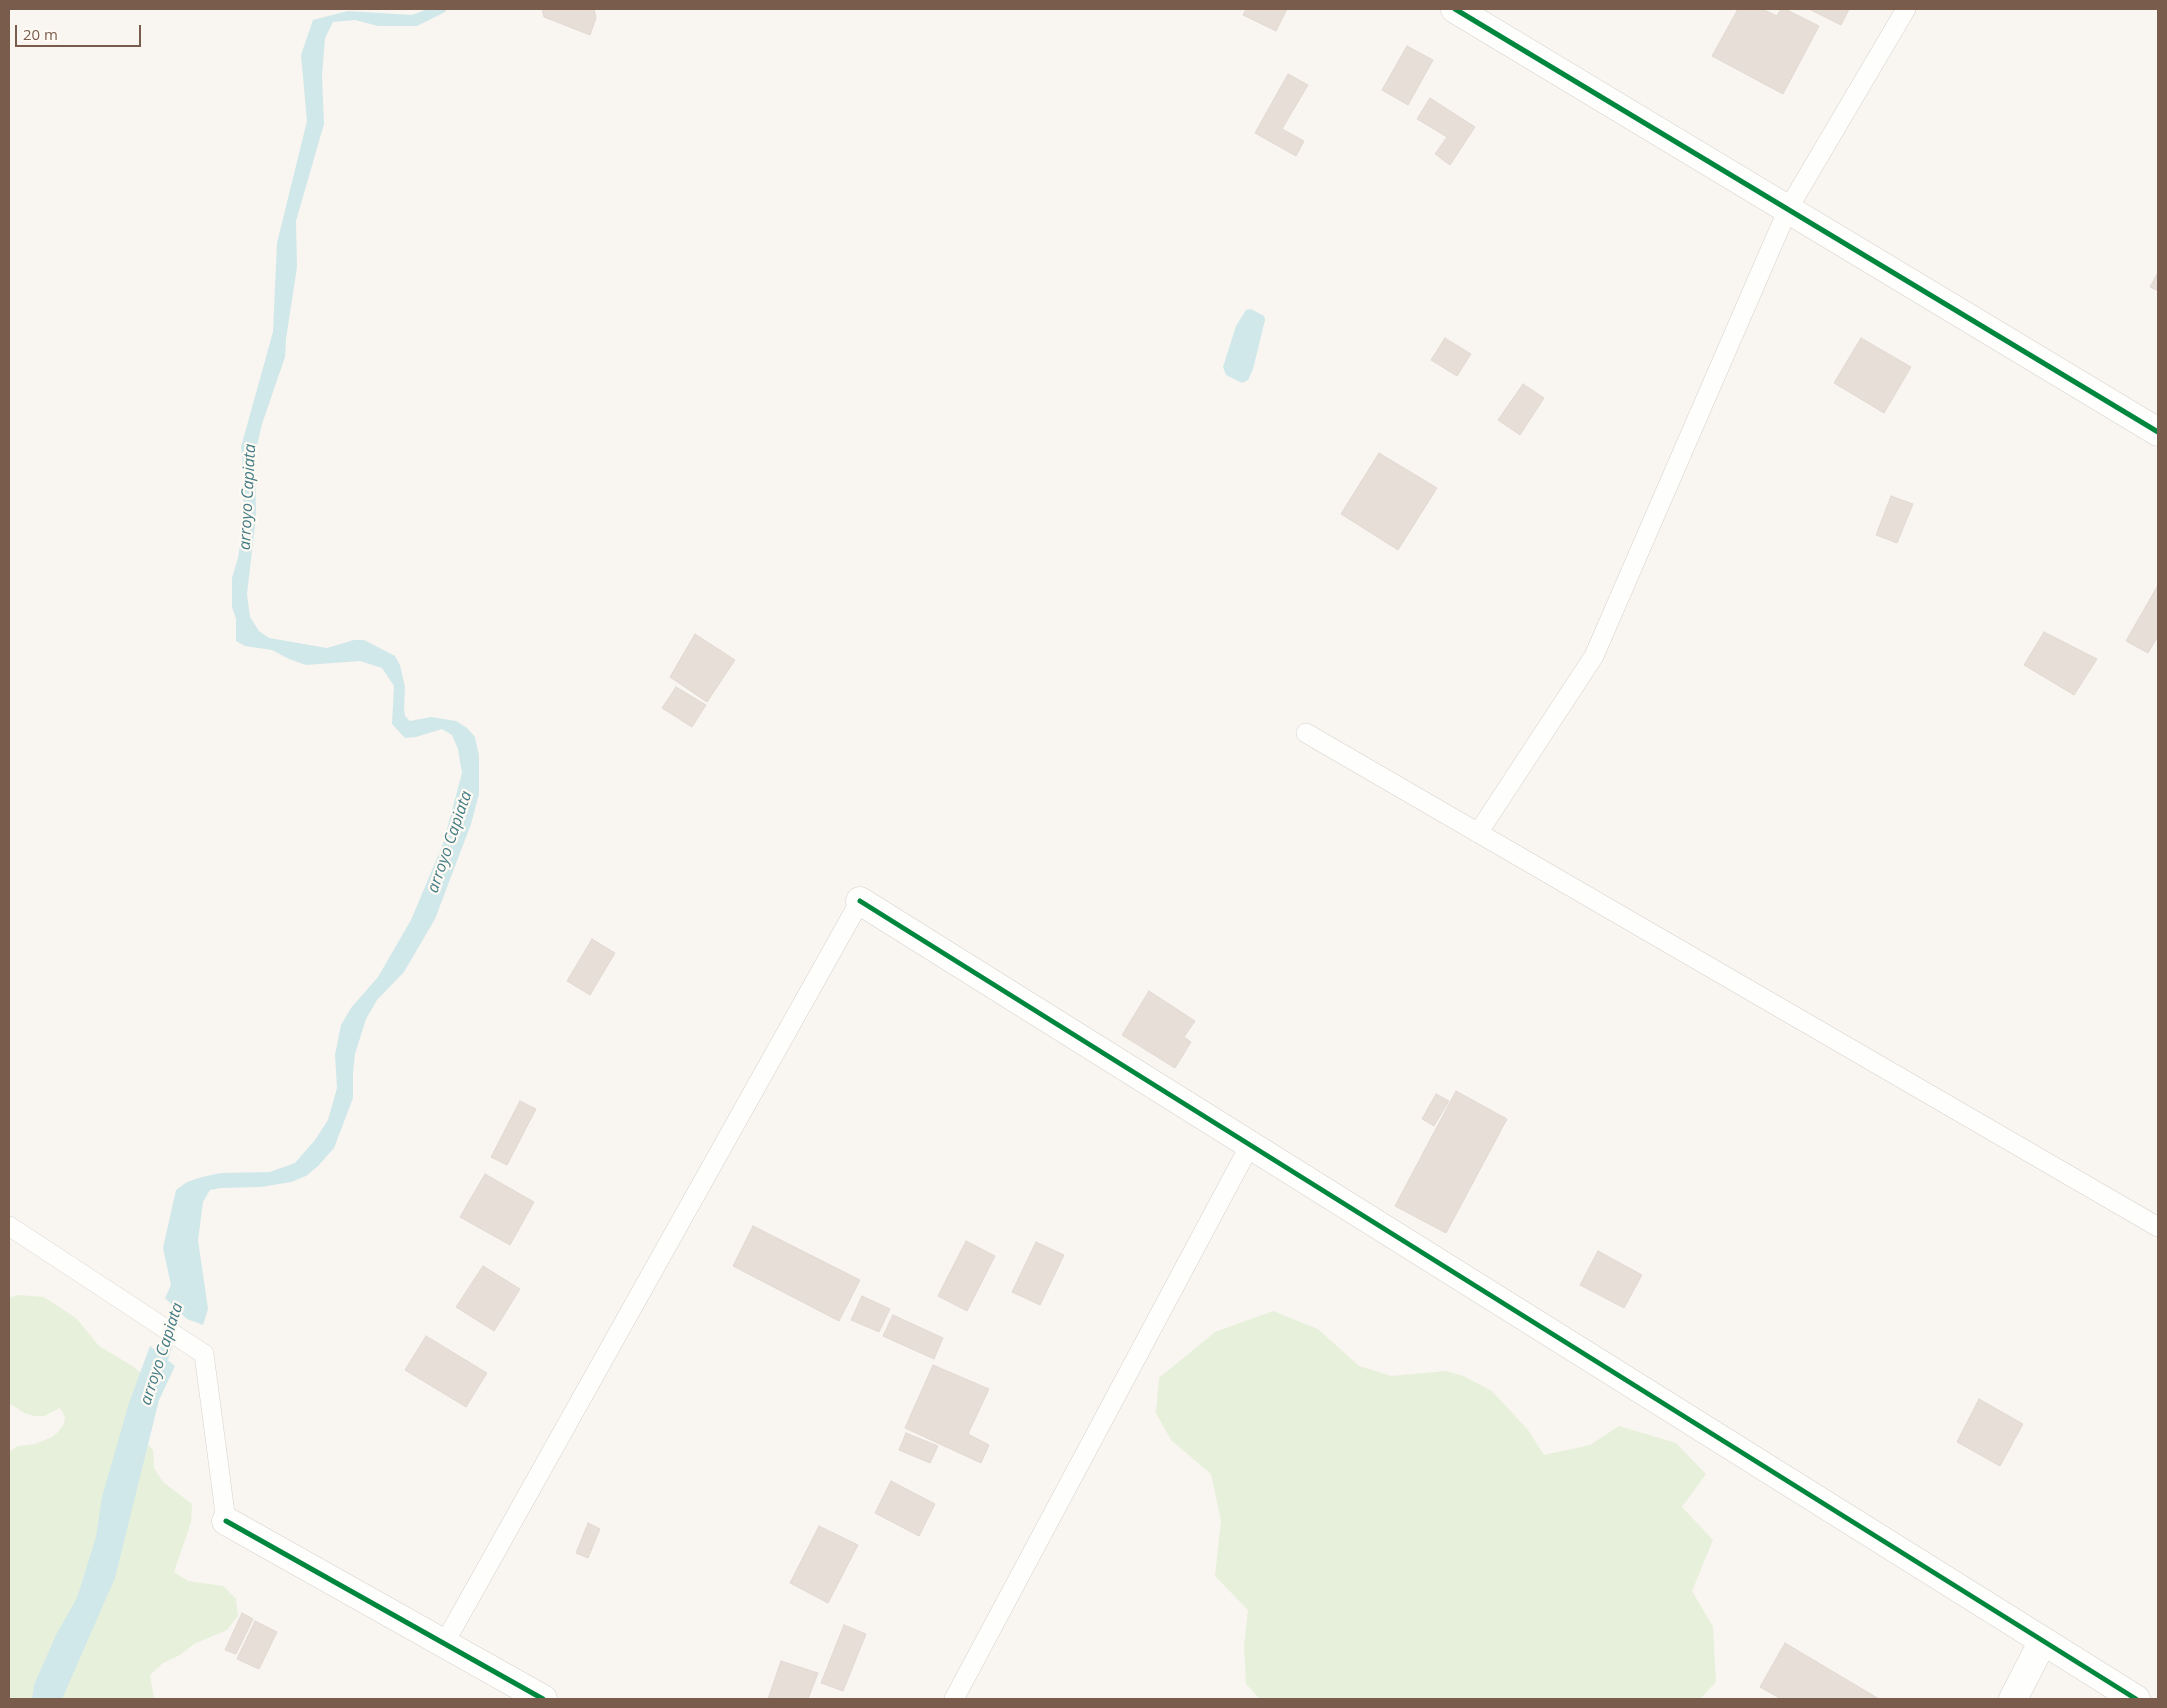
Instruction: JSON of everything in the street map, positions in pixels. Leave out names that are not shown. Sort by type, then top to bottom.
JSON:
[{"type":"street","points":[[1455,9],[2158,432]]},
{"type":"street","points":[[860,901],[2136,1699]]},
{"type":"street","points":[[226,1521],[543,1699]]},
{"type":"street","points":[[2013,1699],[2043,1641]]},
{"type":"lane","points":[[1478,832],[1594,656],[1788,209],[1906,9]]},
{"type":"lane","points":[[1306,733],[2158,1227]]},
{"type":"lane","points":[[444,1644],[860,901]]},
{"type":"lane","points":[[954,1699],[1250,1146]]},
{"type":"lane","points":[[9,1226],[204,1354],[226,1521]]},
{"type":"green space","points":[[18,1295],[44,1297],[76,1318],[99,1346],[134,1367],[147,1379],[142,1438],[153,1450],[154,1468],[163,1482],[192,1504],[191,1522],[174,1572],[188,1581],[223,1586],[236,1599],[238,1616],[227,1630],[194,1644],[180,1655],[163,1663],[150,1675],[154,1699],[9,1699],[9,1452],[18,1446],[35,1444],[52,1437],[64,1424],[65,1416],[60,1408],[44,1416],[26,1414],[9,1403],[9,1298]]},
{"type":"green space","points":[[1273,1311],[1318,1329],[1359,1366],[1391,1376],[1446,1371],[1463,1376],[1492,1391],[1528,1430],[1544,1455],[1590,1445],[1619,1426],[1676,1443],[1706,1474],[1682,1507],[1713,1540],[1692,1591],[1713,1627],[1716,1682],[1700,1699],[1260,1699],[1246,1684],[1244,1646],[1248,1610],[1215,1576],[1221,1521],[1211,1474],[1171,1440],[1156,1413],[1159,1378],[1215,1332]]},
{"type":"water","points":[[428,9],[447,9],[445,12],[417,26],[378,26],[355,20],[333,22],[325,38],[322,75],[324,124],[296,221],[297,267],[285,357],[262,424],[255,454],[256,517],[247,594],[250,617],[259,631],[269,638],[327,648],[354,640],[364,640],[395,656],[400,665],[405,687],[405,716],[410,721],[431,717],[456,721],[467,728],[475,737],[479,756],[479,794],[471,824],[435,919],[404,972],[377,1000],[366,1019],[355,1054],[353,1098],[334,1148],[306,1176],[291,1182],[261,1187],[210,1190],[203,1202],[198,1240],[208,1309],[203,1325],[187,1319],[165,1298],[171,1285],[163,1248],[176,1190],[187,1182],[221,1173],[270,1172],[295,1163],[315,1140],[328,1120],[337,1088],[335,1055],[341,1025],[351,1008],[378,977],[411,920],[443,844],[462,773],[458,749],[452,735],[442,729],[416,737],[405,738],[392,724],[394,686],[382,668],[360,661],[306,665],[272,650],[245,646],[236,641],[236,619],[232,607],[232,578],[238,558],[243,524],[244,477],[241,447],[273,332],[277,243],[307,121],[301,55],[313,20],[348,11],[412,15]]},
{"type":"water","points":[[1251,309],[1264,316],[1265,320],[1253,369],[1248,380],[1242,383],[1226,375],[1223,367],[1236,326],[1246,310]]},
{"type":"water","points":[[150,1346],[175,1366],[159,1400],[115,1578],[62,1699],[32,1699],[34,1685],[56,1635],[77,1598],[96,1537],[102,1497],[129,1403]]},
{"type":"building","points":[[542,9],[594,9],[596,18],[590,35],[544,17]]},
{"type":"building","points":[[1246,9],[1287,9],[1276,31],[1243,15]]},
{"type":"building","points":[[1738,9],[1762,9],[1777,16],[1781,9],[1785,9],[1819,26],[1783,94],[1712,56]]},
{"type":"building","points":[[1809,9],[1849,9],[1841,25]]},
{"type":"building","points":[[1407,46],[1433,60],[1408,105],[1382,90]]},
{"type":"building","points":[[1288,74],[1308,85],[1282,129],[1304,141],[1296,156],[1255,133]]},
{"type":"building","points":[[1430,98],[1475,127],[1450,165],[1435,154],[1447,137],[1417,119]]},
{"type":"building","points":[[2158,272],[2158,291],[2150,287]]},
{"type":"building","points":[[1445,338],[1471,354],[1457,376],[1431,360]]},
{"type":"building","points":[[1861,338],[1911,367],[1884,413],[1834,383]]},
{"type":"building","points":[[1523,384],[1544,398],[1520,435],[1498,420]]},
{"type":"building","points":[[1379,453],[1437,488],[1398,550],[1341,514]]},
{"type":"building","points":[[1891,496],[1913,504],[1897,543],[1876,535]]},
{"type":"building","points":[[2158,585],[2158,636],[2148,653],[2126,641]]},
{"type":"building","points":[[2044,632],[2097,659],[2074,695],[2024,665]]},
{"type":"building","points":[[695,634],[735,660],[707,702],[670,677]]},
{"type":"building","points":[[676,687],[706,705],[692,727],[662,708]]},
{"type":"building","points":[[592,939],[615,953],[590,995],[567,981]]},
{"type":"building","points":[[1149,991],[1195,1021],[1184,1037],[1191,1042],[1175,1068],[1122,1035]]},
{"type":"building","points":[[1456,1091],[1507,1119],[1446,1233],[1395,1206]]},
{"type":"building","points":[[1436,1094],[1449,1101],[1434,1126],[1422,1119]]},
{"type":"building","points":[[520,1101],[536,1109],[507,1165],[491,1157]]},
{"type":"building","points":[[485,1174],[534,1202],[510,1245],[460,1217]]},
{"type":"building","points":[[753,1226],[860,1280],[839,1321],[733,1266]]},
{"type":"building","points":[[966,1241],[995,1256],[967,1311],[938,1296]]},
{"type":"building","points":[[1036,1242],[1064,1255],[1040,1305],[1012,1292]]},
{"type":"building","points":[[1598,1251],[1642,1275],[1624,1308],[1580,1285]]},
{"type":"building","points":[[483,1266],[520,1289],[494,1331],[456,1307]]},
{"type":"building","points":[[862,1296],[890,1309],[879,1332],[851,1320]]},
{"type":"building","points":[[893,1315],[943,1338],[934,1359],[883,1336]]},
{"type":"building","points":[[426,1336],[487,1373],[466,1407],[405,1370]]},
{"type":"building","points":[[933,1365],[989,1389],[968,1434],[989,1445],[981,1463],[905,1428]]},
{"type":"building","points":[[1979,1399],[2023,1424],[2000,1466],[1957,1442]]},
{"type":"building","points":[[906,1433],[938,1446],[930,1463],[899,1450]]},
{"type":"building","points":[[891,1481],[935,1504],[919,1536],[875,1513]]},
{"type":"building","points":[[588,1523],[600,1529],[588,1558],[576,1553]]},
{"type":"building","points":[[819,1526],[858,1545],[828,1603],[790,1583]]},
{"type":"building","points":[[242,1613],[253,1619],[236,1654],[225,1650]]},
{"type":"building","points":[[255,1621],[277,1632],[259,1669],[237,1659]]},
{"type":"building","points":[[844,1625],[866,1634],[843,1691],[821,1683]]},
{"type":"building","points":[[1785,1643],[1879,1699],[1781,1699],[1760,1687]]},
{"type":"building","points":[[781,1661],[818,1673],[808,1699],[768,1699]]},
{"type":"waterway","name":"arroyo Capiata","points":[[158,1373],[181,1294]]},
{"type":"cycle path","points":[[1455,9],[2158,432]]},
{"type":"cycle path","points":[[860,901],[2136,1699]]},
{"type":"cycle path","points":[[226,1521],[543,1699]]}]
